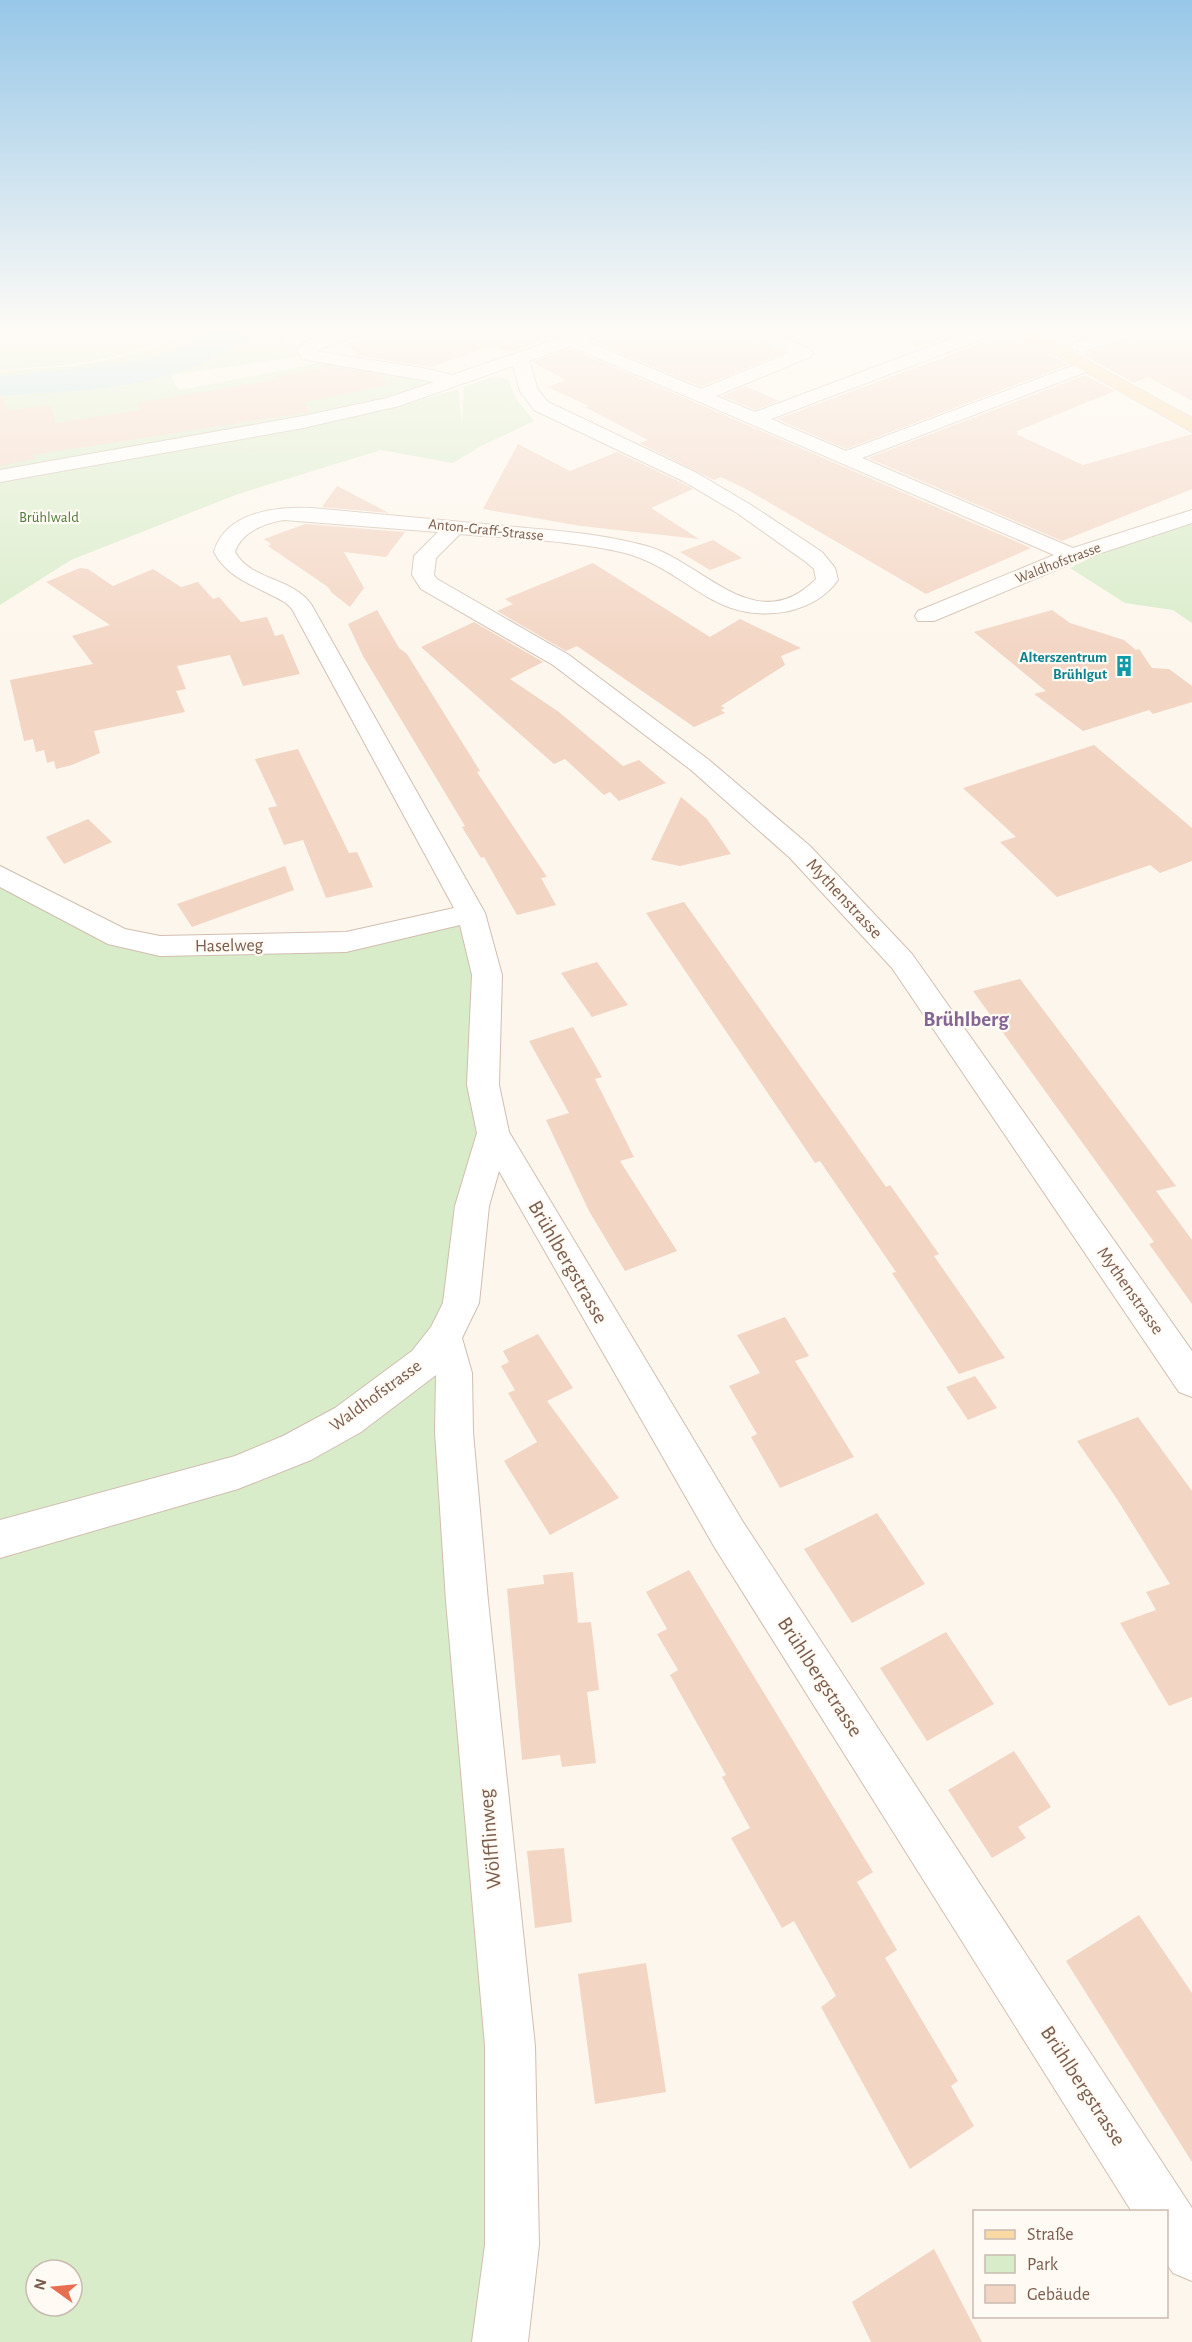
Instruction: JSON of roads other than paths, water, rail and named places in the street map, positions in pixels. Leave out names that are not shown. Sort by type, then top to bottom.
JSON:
[{"type":"street","points":[[0,476],[206,439]]},
{"type":"street","name":"Anton-Graff-Strasse","points":[[487,1031],[487,975],[471,913],[317,632],[295,599],[238,570],[227,560],[224,550],[227,540],[246,525],[281,513],[312,514],[598,541],[638,550],[670,562],[719,597],[757,606],[776,606],[806,599],[820,590],[827,580],[824,568],[814,556],[744,509],[690,477],[612,439]]},
{"type":"street","points":[[800,439],[1072,555]]},
{"type":"street","points":[[845,459],[896,439]]},
{"type":"street","name":"Waldhofstrasse","points":[[926,616],[1072,555],[1192,516]]},
{"type":"street","name":"Mythenstrasse","points":[[456,527],[425,556],[423,575],[429,584],[561,660],[700,765],[800,852],[902,962],[1192,1381]]},
{"type":"street","name":"Haselweg","points":[[0,875],[118,937],[160,946],[200,947],[346,942],[471,913]]},
{"type":"street","name":"Waldhofstrasse","points":[[0,1539],[238,1472],[297,1448],[348,1420],[425,1362],[444,1338],[461,1302],[472,1206],[493,1133],[483,1085],[487,1031]]},
{"type":"street","name":"Brühlbergstrasse","points":[[493,1133],[729,1535],[1162,2210]]},
{"type":"street","name":"Wölfflinweg","points":[[444,1338],[454,1373],[454,1432],[467,1601],[510,2046],[513,2142],[512,2245],[500,2342]]},
{"type":"street","points":[[1168,2218],[1192,2254]]},
{"type":"place","name":"Alterszentrum Brühlgut","points":[[1124,666]]},
{"type":"district","name":"Brühlberg","points":[[966,1019]]},
{"type":"park label","name":"Brühlwald","points":[[49,517]]}]
